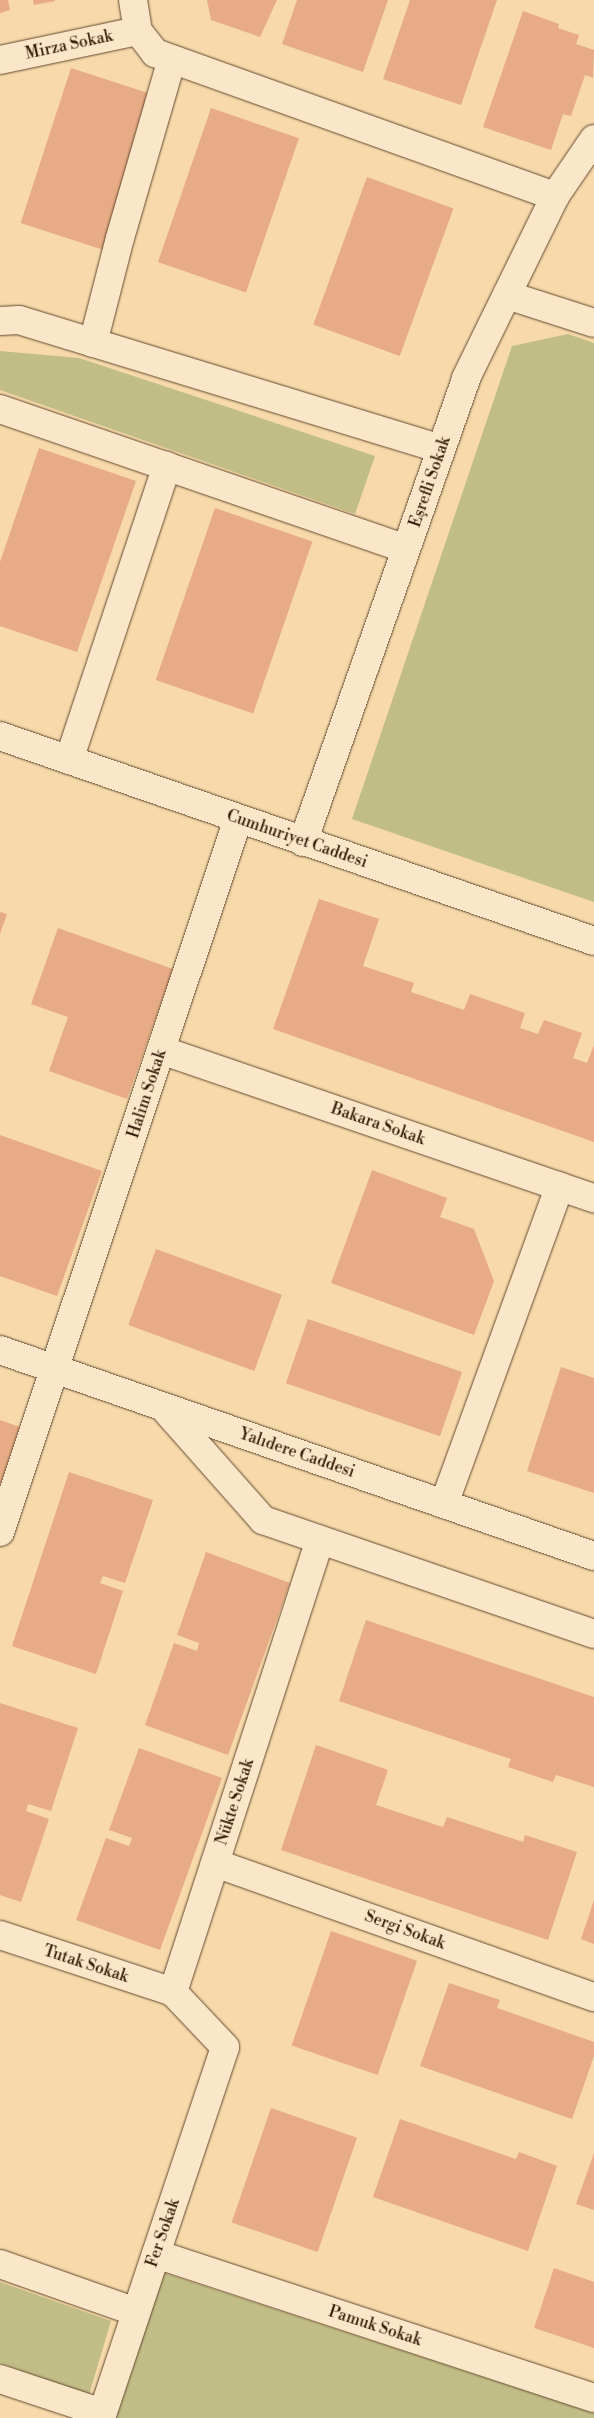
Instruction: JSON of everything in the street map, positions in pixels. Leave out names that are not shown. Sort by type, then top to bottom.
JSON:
[{"type":"street","points":[[133,0],[138,31],[155,53],[555,196]]},
{"type":"street","name":"Mirza Sokak","points":[[0,60],[138,31]]},
{"type":"street","points":[[93,343],[120,238],[172,59]]},
{"type":"street","name":"Eşrefli Sokak","points":[[303,842],[466,378],[555,196],[594,139]]},
{"type":"street","points":[[507,295],[594,323]]},
{"type":"street","points":[[0,321],[19,320],[441,449]]},
{"type":"street","points":[[0,409],[406,549]]},
{"type":"street","points":[[69,760],[167,466]]},
{"type":"street","name":"Cumhuriyet Caddesi","points":[[0,736],[594,941]]},
{"type":"street","name":"Halim Sokak","points":[[0,1532],[56,1370],[238,819]]},
{"type":"street","name":"Bakara Sokak","points":[[161,1050],[594,1198]]},
{"type":"street","points":[[444,1504],[560,1186]]},
{"type":"street","name":"Yalıdere Caddesi","points":[[0,1350],[594,1556]]},
{"type":"street","points":[[163,1407],[263,1520],[594,1634]]},
{"type":"street","name":"Nükte Sokak","points":[[173,1992],[320,1540]]},
{"type":"street","name":"Sergi Sokak","points":[[215,1863],[594,1997]]},
{"type":"street","name":"Tutak Sokak","points":[[0,1935],[173,1992]]},
{"type":"street","name":"Fer Sokak","points":[[102,2415],[225,2047],[173,1992]]},
{"type":"street","name":"Pamuk Sokak","points":[[156,2254],[594,2398]]},
{"type":"street","points":[[0,2264],[136,2312]]},
{"type":"street","points":[[0,2379],[102,2415]]},
{"type":"shaded area","points":[[568,334],[594,343],[594,902],[352,819],[512,346]]},
{"type":"shaded area","points":[[0,351],[79,358],[375,456],[355,514],[0,390]]},
{"type":"shaded area","points":[[164,2273],[594,2413],[594,2418],[116,2418]]},
{"type":"shaded area","points":[[0,2282],[111,2321],[89,2395],[0,2363]]},
{"type":"building","points":[[0,0],[8,0],[10,10],[0,13]]},
{"type":"building","points":[[33,0],[55,0],[55,1],[34,5]]},
{"type":"building","points":[[207,0],[277,0],[260,37],[211,20]]},
{"type":"building","points":[[297,0],[388,0],[363,72],[282,44]]},
{"type":"building","points":[[410,0],[497,0],[461,105],[383,79]]},
{"type":"building","points":[[523,11],[559,24],[558,28],[579,35],[576,44],[594,50],[593,78],[585,75],[571,116],[563,114],[551,150],[483,127]]},
{"type":"building","points":[[71,68],[159,97],[109,252],[21,223]]},
{"type":"building","points":[[211,108],[299,138],[246,292],[158,262]]},
{"type":"building","points":[[367,177],[453,208],[400,356],[313,325]]},
{"type":"building","points":[[39,448],[136,481],[77,652],[0,626],[0,562]]},
{"type":"building","points":[[215,508],[312,542],[253,714],[156,680]]},
{"type":"building","points":[[319,899],[379,919],[363,966],[414,983],[411,992],[464,1010],[470,994],[525,1013],[520,1028],[538,1034],[544,1020],[582,1033],[573,1058],[587,1063],[594,1045],[594,1142],[273,1029]]},
{"type":"building","points":[[0,912],[7,914],[0,934]]},
{"type":"building","points":[[58,928],[173,969],[127,1099],[49,1071],[68,1017],[31,1004]]},
{"type":"building","points":[[0,1135],[102,1171],[57,1296],[0,1276]]},
{"type":"building","points":[[372,1170],[447,1198],[440,1217],[474,1229],[494,1281],[474,1335],[331,1283]]},
{"type":"building","points":[[156,1249],[282,1295],[254,1371],[128,1325]]},
{"type":"building","points":[[308,1319],[462,1372],[440,1436],[286,1383]]},
{"type":"building","points":[[561,1367],[594,1378],[594,1493],[527,1471]]},
{"type":"building","points":[[0,1420],[20,1427],[0,1486]]},
{"type":"building","points":[[69,1472],[153,1500],[125,1583],[103,1576],[100,1583],[123,1591],[96,1674],[12,1646]]},
{"type":"building","points":[[206,1552],[290,1583],[228,1755],[145,1725],[174,1643],[197,1651],[199,1643],[177,1635]]},
{"type":"building","points":[[366,1620],[594,1697],[594,1787],[556,1775],[553,1782],[508,1767],[511,1759],[339,1701]]},
{"type":"building","points":[[0,1703],[78,1728],[51,1811],[28,1804],[26,1811],[49,1819],[21,1902],[0,1895]]},
{"type":"building","points":[[316,1745],[388,1770],[376,1805],[443,1827],[447,1817],[523,1842],[525,1835],[577,1852],[548,1940],[281,1850]]},
{"type":"building","points":[[139,1748],[222,1778],[160,1950],[76,1920],[106,1838],[129,1846],[132,1838],[109,1830]]},
{"type":"building","points":[[594,1900],[594,1944],[581,1939]]},
{"type":"building","points":[[331,1931],[417,1961],[378,2075],[292,2045]]},
{"type":"building","points":[[449,1983],[500,2000],[497,2008],[594,2042],[594,2056],[572,2119],[420,2066]]},
{"type":"building","points":[[271,2108],[357,2138],[318,2252],[232,2222]]},
{"type":"building","points":[[400,2119],[516,2159],[519,2152],[557,2166],[528,2251],[373,2197]]},
{"type":"building","points":[[594,2153],[594,2210],[576,2204]]},
{"type":"building","points":[[554,2268],[594,2282],[594,2348],[534,2328]]}]
